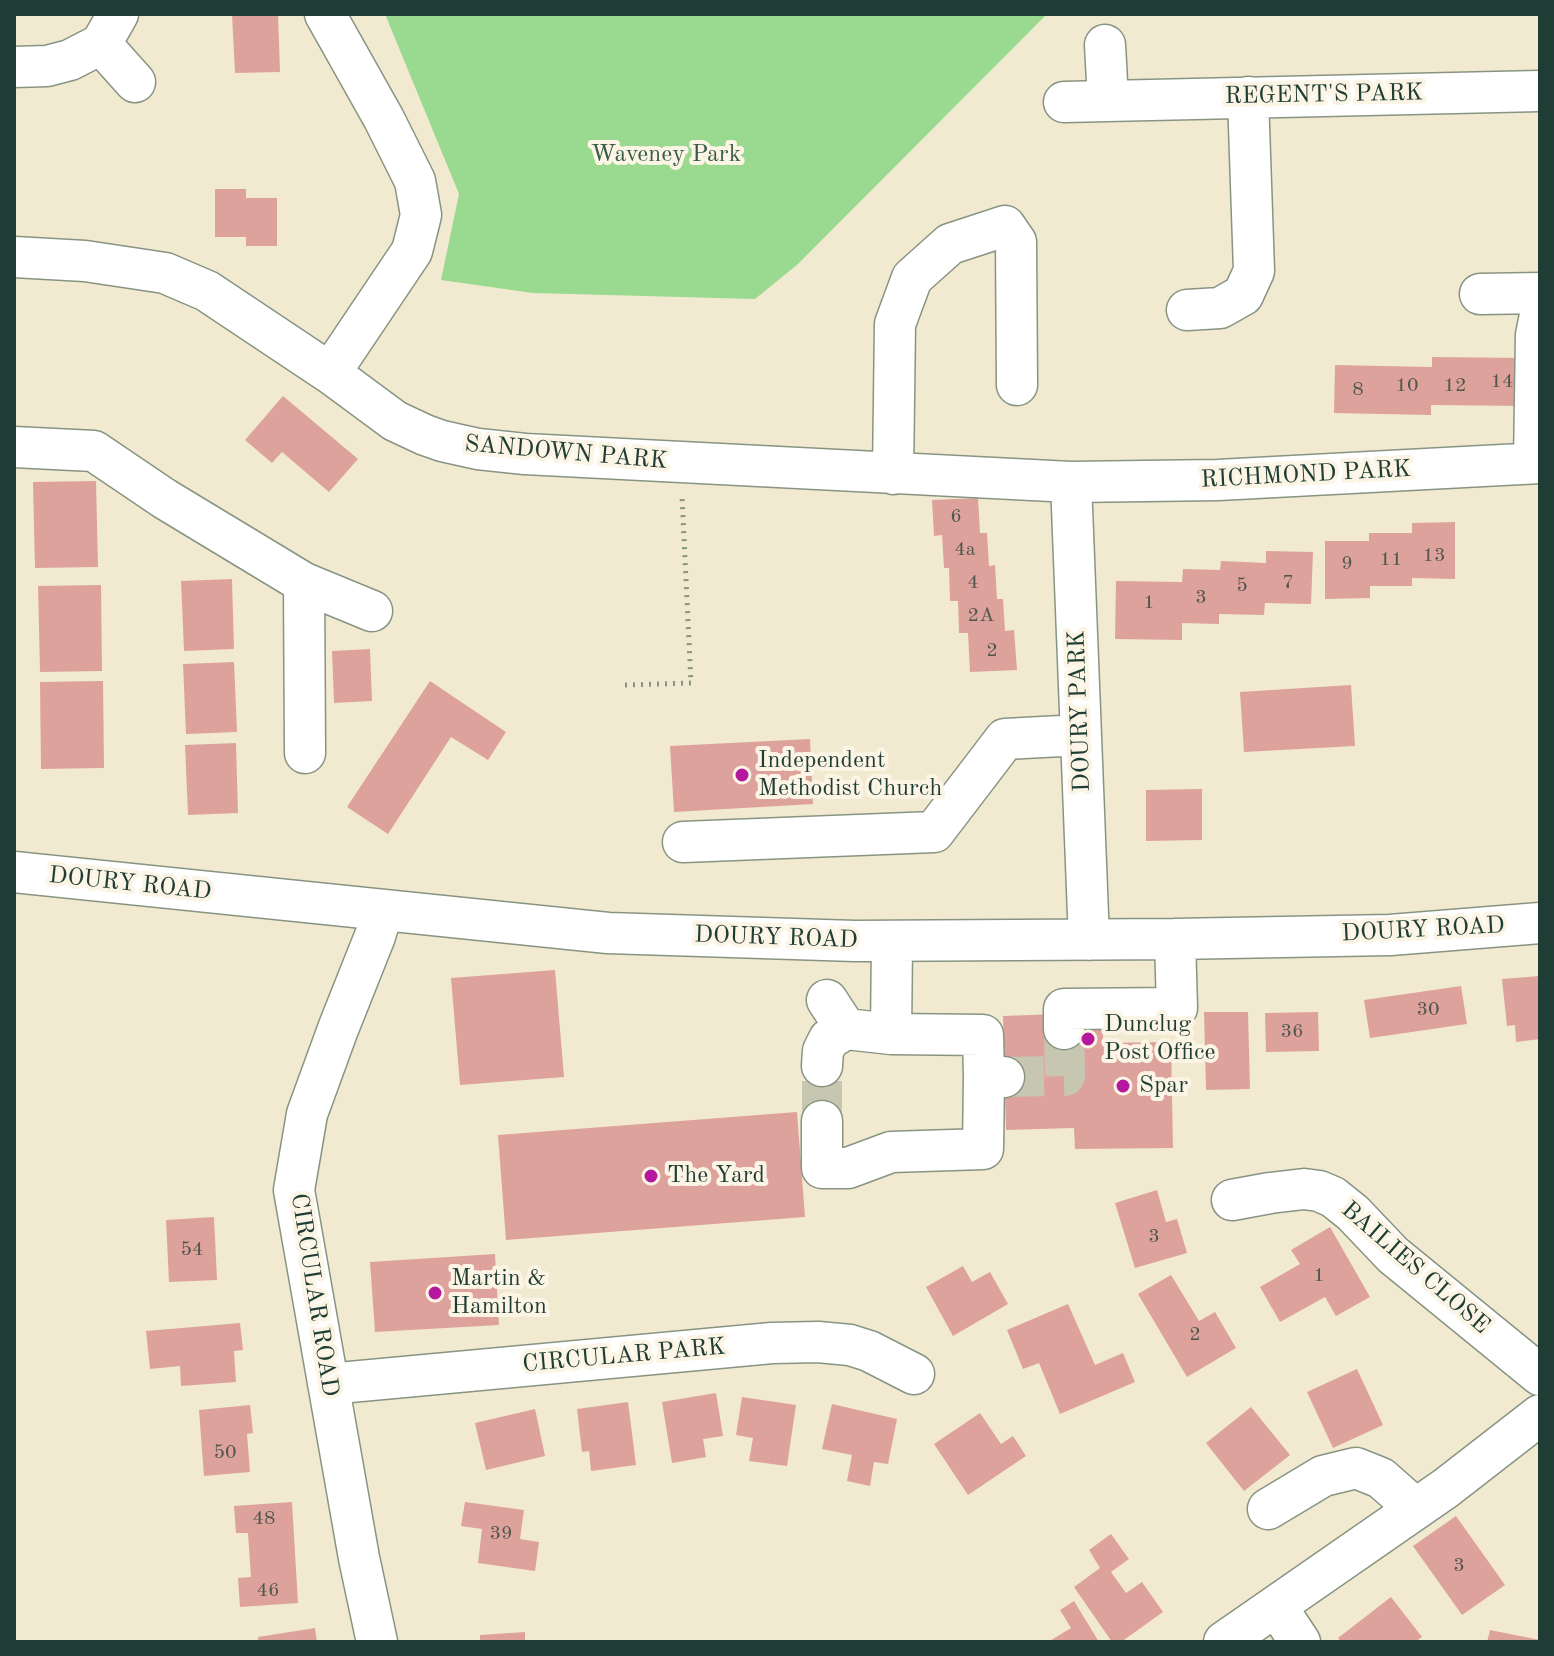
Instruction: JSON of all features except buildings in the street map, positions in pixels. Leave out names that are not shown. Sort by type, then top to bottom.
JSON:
[{"type":"street","points":[[325,14],[415,181],[421,215],[412,251],[330,373]]},
{"type":"street","points":[[14,67],[47,66],[70,60],[110,29],[135,82]]},
{"type":"street","points":[[1105,45],[1108,100]]},
{"type":"street","name":"REGENT'S PARK","points":[[1064,102],[1540,91]]},
{"type":"street","points":[[1187,310],[1220,308],[1243,295],[1254,271],[1248,97]]},
{"type":"street","points":[[893,474],[895,324],[912,278],[950,244],[1005,226],[1016,242],[1017,385]]},
{"type":"street","name":"SANDOWN PARK","points":[[14,257],[85,261],[165,273],[207,291],[330,373],[395,421],[442,441],[478,449],[1071,482]]},
{"type":"street","points":[[1480,294],[1540,293]]},
{"type":"street","points":[[1537,463],[1536,335],[1540,315]]},
{"type":"street","points":[[14,447],[94,451],[165,499],[304,583],[372,611]]},
{"type":"street","name":"RICHMOND PARK","points":[[1071,482],[1218,480],[1537,463]]},
{"type":"street","name":"DOURY PARK","points":[[1071,482],[1089,940]]},
{"type":"street","points":[[304,583],[305,753]]},
{"type":"street","points":[[683,842],[934,832],[1005,739],[1080,735]]},
{"type":"street","name":"DOURY ROAD","points":[[14,872],[608,933],[892,942],[1089,940],[1390,935],[1540,923]]},
{"type":"street","name":"CIRCULAR ROAD","points":[[377,1642],[359,1558],[294,1190],[307,1114],[383,910]]},
{"type":"street","points":[[1064,1029],[1064,1009],[1177,1008],[1175,939]]},
{"type":"street","points":[[891,1034],[892,942]]},
{"type":"street","points":[[822,1066],[823,1051],[837,1014],[891,1034],[983,1035],[994,1077],[983,1149],[891,1152],[848,1168],[822,1168],[822,1121]]},
{"type":"street","name":"BAILIES CLOSE","points":[[1232,1200],[1304,1189],[1326,1193],[1353,1213],[1393,1255],[1540,1375]]},
{"type":"street","name":"CIRCULAR PARK","points":[[328,1384],[772,1343],[818,1342],[850,1345],[869,1351],[914,1374]]},
{"type":"street","points":[[1224,1642],[1416,1509],[1540,1415]]},
{"type":"street","points":[[1268,1509],[1323,1476],[1356,1468],[1381,1478],[1416,1509]]},
{"type":"street","points":[[1276,1606],[1300,1642]]},
{"type":"path","points":[[625,685],[691,683],[681,462]]},
{"type":"green space","name":"Waveney Park","points":[[385,14],[1047,14],[798,264],[755,299],[533,293],[441,280],[459,194]]},
{"type":"tunnel","points":[[1004,1077],[1065,1076],[1064,1029]]},
{"type":"tunnel","points":[[822,1066],[822,1121]]},
{"type":"place","name":"Independent Methodist Church","points":[[742,775]]},
{"type":"place","name":"Dunclug Post Office","points":[[1088,1039]]},
{"type":"place","name":"Spar","points":[[1123,1086]]},
{"type":"place","name":"The Yard","points":[[651,1176]]},
{"type":"place","name":"Martin & Hamilton","points":[[435,1293]]}]
